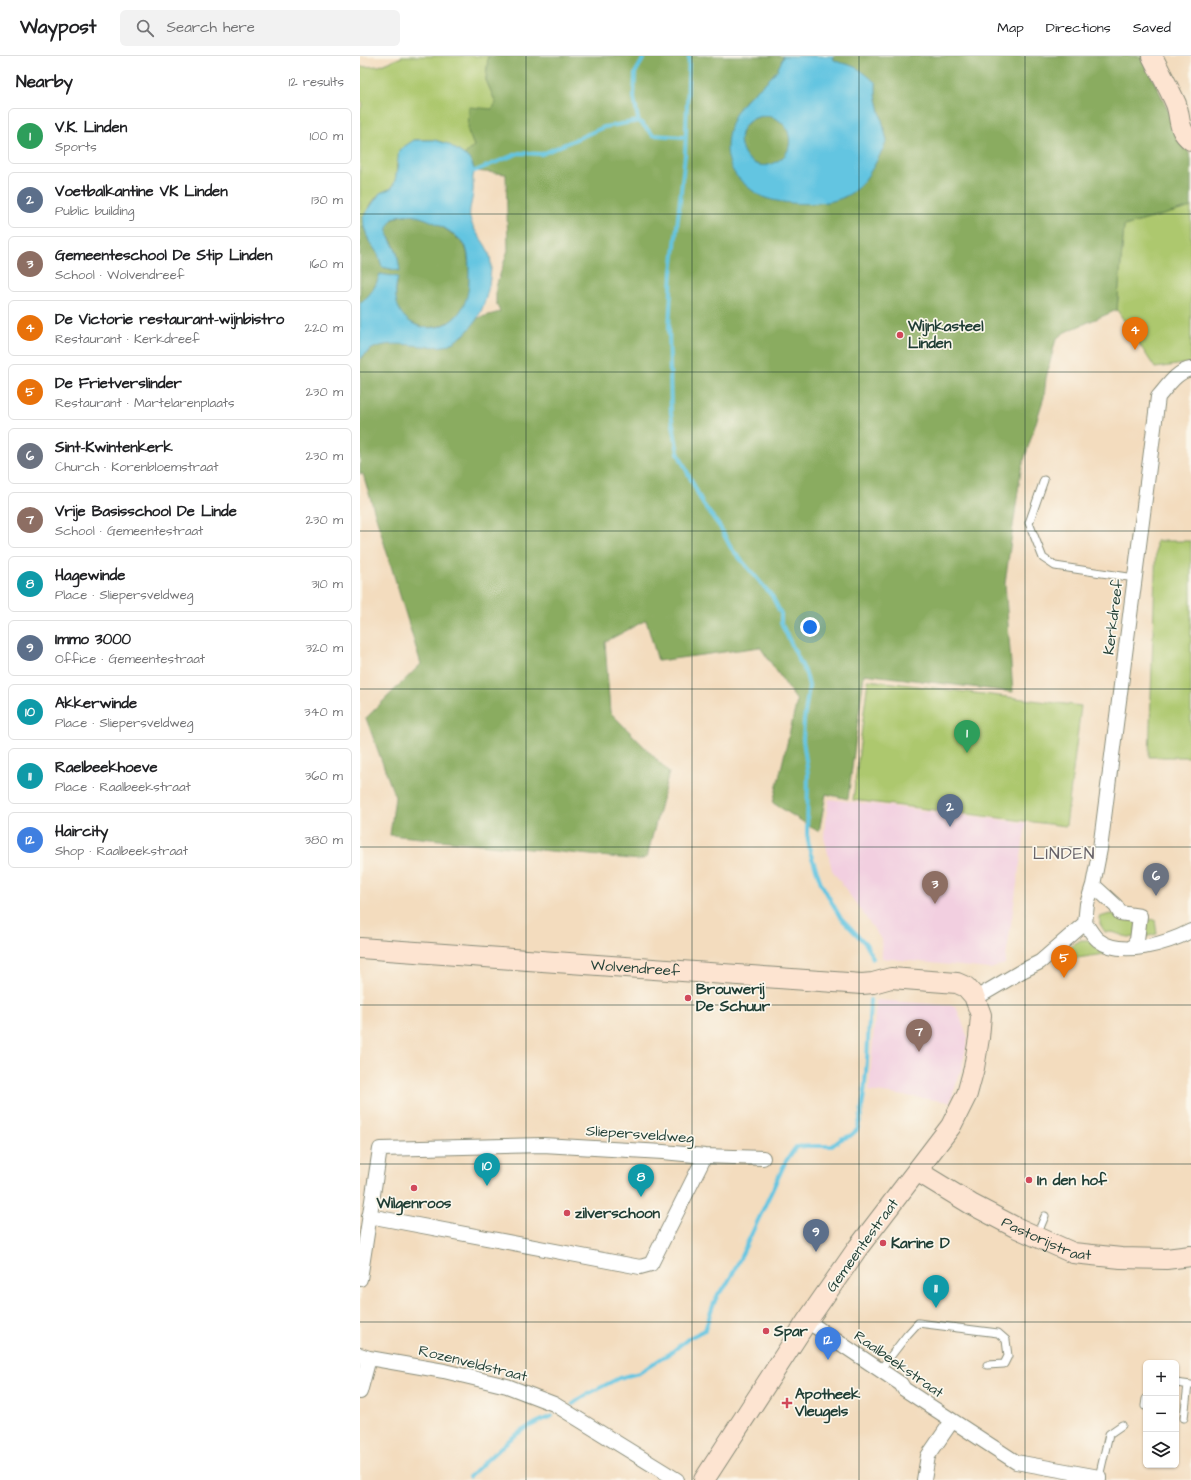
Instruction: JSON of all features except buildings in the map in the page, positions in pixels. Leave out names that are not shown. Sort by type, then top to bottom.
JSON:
[{"type":"street","points":[[1152,56],[1184,111],[1179,122],[1184,135],[1191,140]]},
{"type":"street","name":"Kerkdreef","points":[[1085,923],[1087,904],[1093,885],[1100,849],[1158,397],[1169,384],[1185,370],[1191,369]]},
{"type":"street","points":[[1093,885],[1116,906],[1120,913],[1140,916],[1137,940],[1132,948]]},
{"type":"street","points":[[973,992],[1040,962],[1085,923],[1097,939],[1104,944],[1115,947],[1132,948],[1156,944],[1191,931]]},
{"type":"street","name":"Wolvendreef","points":[[360,948],[862,984],[900,979],[957,984],[966,987],[973,992]]},
{"type":"street","name":"Gemeentestraat","points":[[704,1480],[807,1321],[857,1249],[951,1126],[967,1094],[979,1038],[981,1014],[973,992]]},
{"type":"street","name":"Sliepersveldweg","points":[[543,1145],[705,1156],[651,1264],[640,1267],[369,1216],[380,1149],[543,1145]]},
{"type":"street","points":[[705,1156],[764,1158]]},
{"type":"street","name":"Pastorijstraat","points":[[917,1171],[971,1204],[1036,1237],[1073,1253],[1121,1258],[1166,1259],[1191,1256]]},
{"type":"street","points":[[360,1279],[369,1216]]},
{"type":"street","name":"Raalbeekstraat","points":[[807,1321],[901,1384],[904,1389],[1016,1462],[1099,1479]]},
{"type":"street","name":"Rozenveldstraat","points":[[360,1392],[364,1356],[444,1371],[506,1386],[554,1404],[677,1480]]},
{"type":"street","points":[[924,1480],[928,1456],[952,1421]]},
{"type":"lane","points":[[1044,480],[1029,523],[1043,558],[1055,566],[1135,578]]},
{"type":"lane","points":[[1036,1237],[1045,1216]]},
{"type":"lane","points":[[880,1370],[918,1323],[998,1333],[1006,1340],[1008,1356],[1004,1364],[987,1365]]},
{"type":"lane","points":[[1179,1383],[1190,1385],[1184,1418]]},
{"type":"lane","points":[[1099,1479],[1109,1434],[1122,1426]]},
{"type":"shaded area","points":[[829,799],[1026,823],[1005,964],[990,969],[882,958],[881,939],[832,870],[824,837]]},
{"type":"shaded area","points":[[876,1000],[956,1006],[968,1038],[962,1067],[950,1102],[869,1091]]},
{"type":"green space","points":[[401,56],[488,56],[486,80],[496,103],[493,109],[468,131],[474,146],[464,155],[441,142],[414,140],[397,162],[396,179],[392,188],[380,193],[373,201],[363,217],[364,227],[360,228],[360,110],[363,103],[360,100],[360,67],[379,66],[402,57]]},
{"type":"green space","points":[[488,56],[783,56],[781,66],[761,88],[745,100],[729,131],[763,197],[779,200],[813,204],[845,197],[887,141],[876,95],[876,83],[852,66],[839,63],[833,59],[833,56],[1142,56],[1189,153],[1191,159],[1191,207],[1124,226],[1117,310],[1065,332],[1056,339],[1046,378],[1044,397],[1021,470],[1005,583],[1013,692],[864,674],[848,799],[826,794],[819,832],[773,803],[797,701],[760,647],[658,661],[646,620],[605,642],[610,712],[669,772],[647,857],[640,860],[390,835],[395,797],[366,718],[421,664],[363,474],[360,474],[360,359],[373,348],[382,345],[463,336],[478,318],[500,312],[496,302],[496,287],[508,250],[506,174],[475,171],[470,159],[464,155],[474,146],[468,131],[469,107],[492,109],[496,103],[486,80]]},
{"type":"green space","points":[[765,116],[774,118],[785,127],[790,141],[788,150],[779,161],[765,166],[756,164],[745,155],[740,141],[742,132],[751,121]]},
{"type":"green space","points":[[1191,207],[1191,363],[1155,368],[1117,310],[1124,226]]},
{"type":"green space","points":[[402,215],[425,218],[435,223],[456,237],[466,249],[469,268],[468,293],[462,309],[450,322],[434,327],[426,327],[409,321],[397,306],[396,289],[398,277],[380,274],[373,290],[360,303],[360,228],[364,227],[369,241],[378,254],[382,267],[399,271],[397,252],[389,236],[387,227],[394,219]]},
{"type":"green space","points":[[1156,541],[1191,541],[1191,757],[1149,757]]},
{"type":"green space","points":[[868,680],[1081,706],[1066,826],[853,800]]},
{"type":"green space","points":[[1110,914],[1155,920],[1157,934],[1145,937],[1132,937],[1113,932],[1105,932],[1100,924],[1100,917]]},
{"type":"green space","points":[[1081,940],[1088,940],[1112,953],[1056,961],[1074,944]]},
{"type":"water","points":[[783,56],[833,56],[833,59],[840,63],[859,69],[876,83],[876,95],[887,141],[865,179],[853,192],[838,200],[804,204],[771,200],[752,190],[737,177],[733,171],[729,161],[727,142],[734,117],[741,106],[772,76],[780,64]],"holes":[[[770,116],[780,121],[787,130],[790,139],[788,149],[783,157],[771,164],[760,165],[751,161],[744,153],[741,143],[741,133],[747,123],[758,117]]]},
{"type":"water","points":[[414,140],[434,140],[448,144],[470,159],[475,171],[473,176],[473,194],[470,208],[470,218],[472,225],[489,253],[491,260],[488,290],[482,310],[477,319],[464,335],[450,344],[435,347],[400,344],[382,345],[370,350],[360,359],[360,303],[373,290],[380,274],[398,277],[396,298],[402,314],[413,324],[428,328],[443,325],[457,316],[466,299],[469,275],[467,250],[460,240],[451,232],[426,219],[413,215],[402,215],[393,219],[388,228],[388,235],[397,253],[400,271],[382,267],[378,254],[369,241],[364,227],[363,217],[380,193],[392,188],[396,174],[399,150]]},
{"type":"waterway","points":[[638,119],[634,98],[635,73],[645,56]]},
{"type":"waterway","points":[[689,56],[685,155],[672,272],[669,328],[671,413],[678,453],[703,504],[720,527],[731,548],[772,596],[781,614],[781,623],[806,674],[809,686],[804,720],[803,740],[808,774],[807,834],[810,852],[821,883],[840,917],[866,944],[873,958]]},
{"type":"waterway","points":[[475,171],[519,153],[542,154],[604,127],[639,121],[653,135],[685,137]]},
{"type":"waterway","points":[[573,1404],[584,1396],[619,1378],[639,1373],[673,1351],[689,1338],[705,1330],[718,1294],[725,1287],[734,1271],[786,1161],[796,1147],[832,1146],[841,1139],[850,1136],[857,1130],[864,1094],[870,1000]]},
{"type":"waterway","points":[[469,1477],[520,1432],[552,1416]]},
{"type":"place","name":"Wijnkasteel Linden","points":[[900,335]]},
{"type":"place","name":"De Victorie restaurant-wijnbistro","points":[[1135,350]]},
{"type":"place","name":"V.K. Linden","points":[[967,753]]},
{"type":"place","name":"Voetbalkantine VK Linden","points":[[950,827]]},
{"type":"place","name":"Sint-Kwintenkerk","points":[[1156,896]]},
{"type":"place","name":"Gemeenteschool De Stip Linden","points":[[935,904]]},
{"type":"place","name":"De Frietverslinder","points":[[1064,978]]},
{"type":"place","name":"Brouwerij De Schuur","points":[[688,998]]},
{"type":"place","name":"Vrije Basisschool De Linde","points":[[919,1052]]},
{"type":"place","name":"In den hof","points":[[1029,1180]]},
{"type":"place","name":"Akkerwinde","points":[[487,1186]]},
{"type":"place","name":"Wilgenroos","points":[[414,1188]]},
{"type":"place","name":"Hagewinde","points":[[641,1197]]},
{"type":"place","name":"zilverschoon","points":[[567,1213]]},
{"type":"place","name":"Karine D","points":[[883,1243]]},
{"type":"place","name":"Immo 3000","points":[[816,1252]]},
{"type":"place","name":"Raelbeekhoeve","points":[[936,1308]]},
{"type":"place","name":"Spar","points":[[766,1331]]},
{"type":"place","name":"Haircity","points":[[828,1360]]},
{"type":"place","name":"Apotheek Vleugels","points":[[787,1403]]},
{"type":"district","name":"LINDEN","points":[[1064,853]]}]
